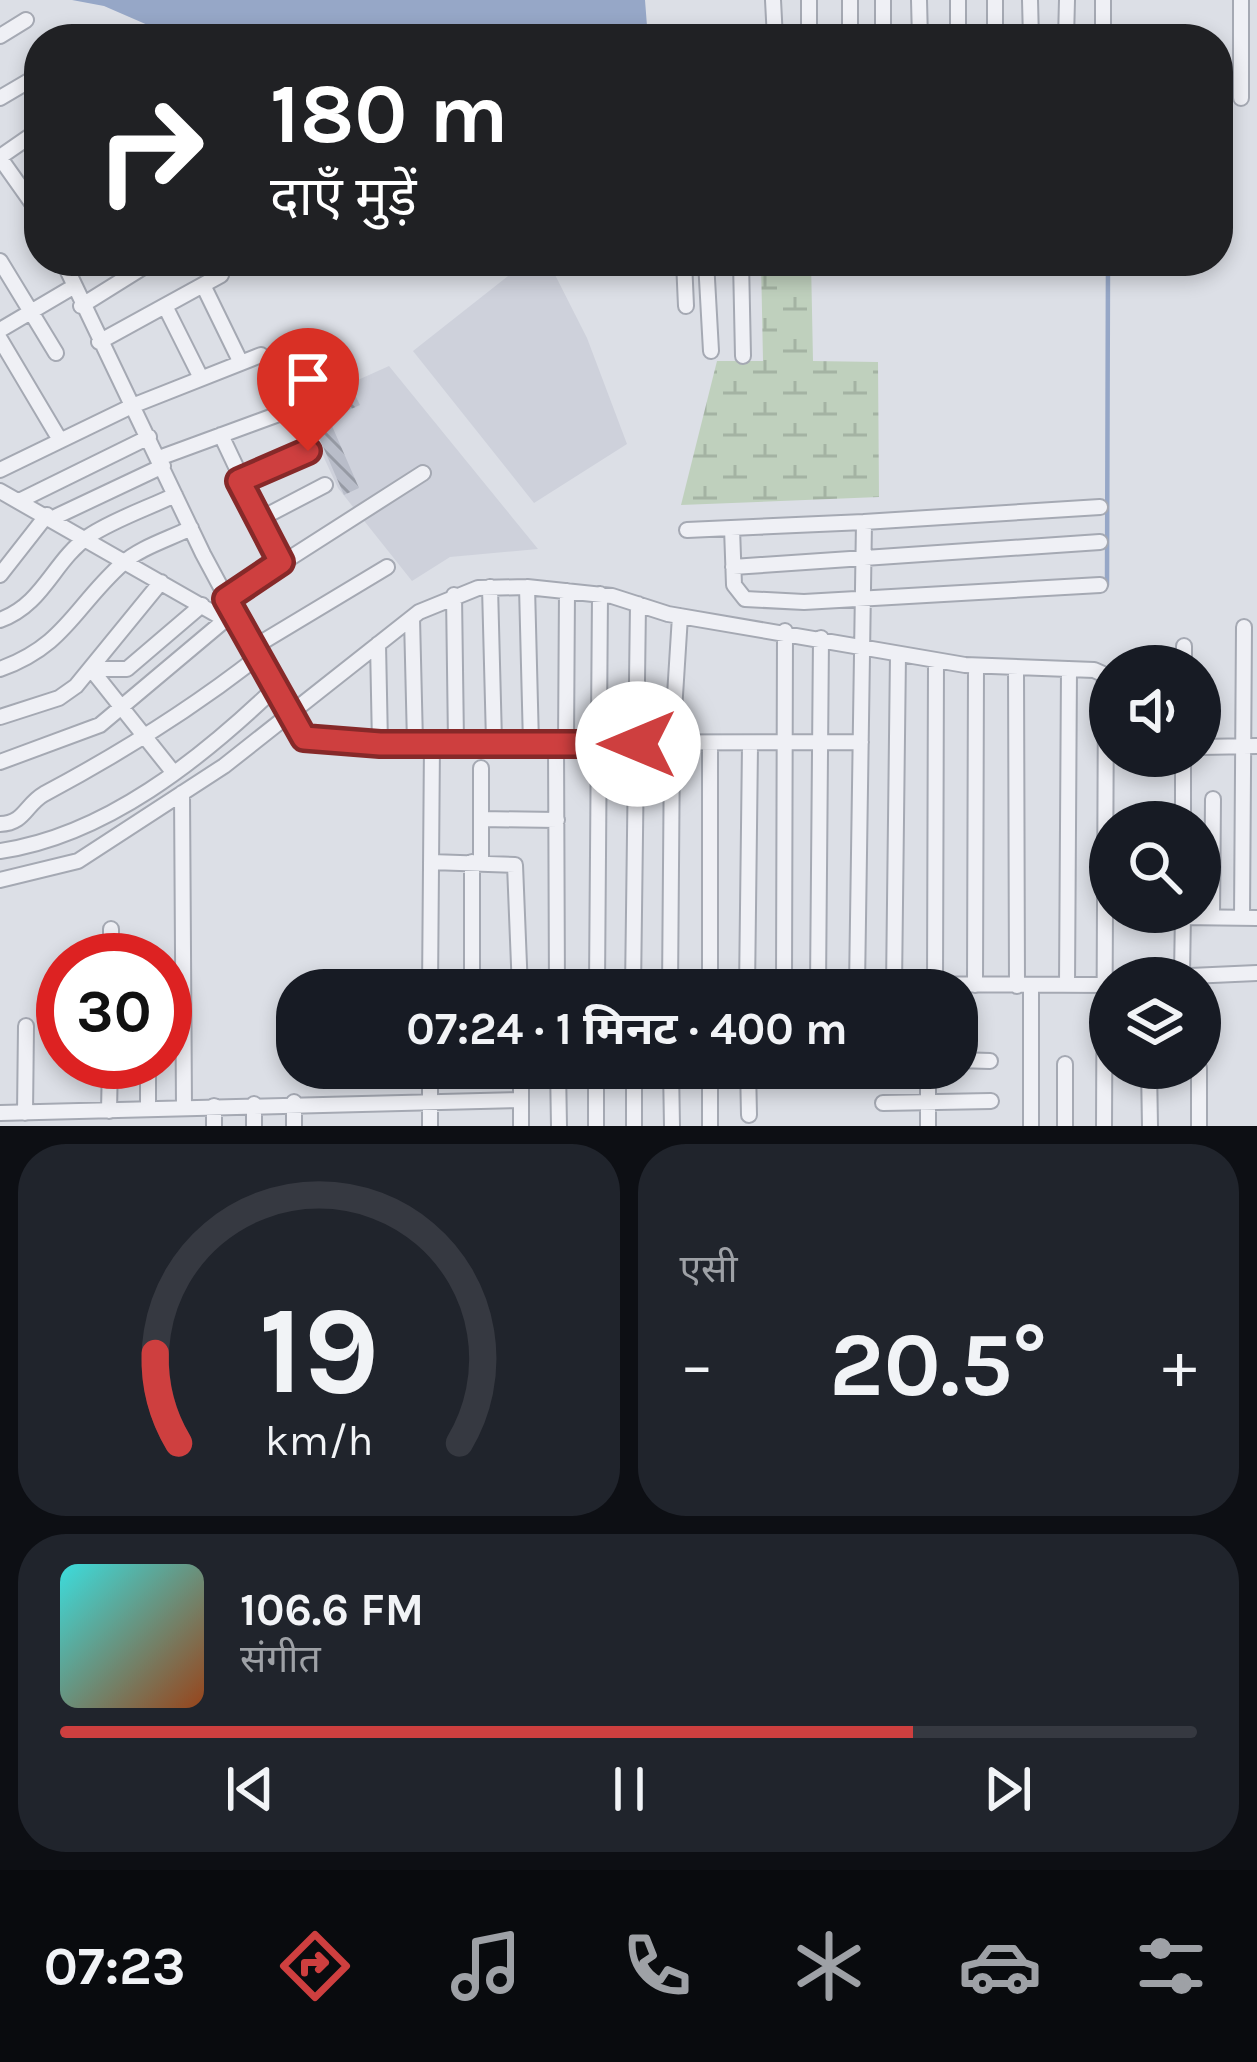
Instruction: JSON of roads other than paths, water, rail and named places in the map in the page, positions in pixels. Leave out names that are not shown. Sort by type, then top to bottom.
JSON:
[{"type":"street","points":[[1241,0],[1241,98]]},
{"type":"street","points":[[0,36],[26,20]]},
{"type":"street","points":[[0,158],[24,189]]},
{"type":"street","points":[[0,261],[56,352]]},
{"type":"street","points":[[69,276],[226,599],[298,731],[314,742],[750,746],[861,742]]},
{"type":"street","points":[[81,306],[129,276]]},
{"type":"street","points":[[98,342],[219,276]]},
{"type":"street","points":[[685,276],[686,307]]},
{"type":"street","points":[[707,276],[711,352]]},
{"type":"street","points":[[741,276],[743,356]]},
{"type":"street","points":[[203,285],[241,363]]},
{"type":"street","points":[[60,440],[0,334],[73,287]]},
{"type":"street","points":[[164,306],[202,378]]},
{"type":"street","points":[[0,470],[132,406],[261,355]]},
{"type":"street","points":[[0,575],[50,516],[161,462],[298,407]]},
{"type":"street","points":[[221,436],[281,562]]},
{"type":"street","points":[[6,496],[148,437]]},
{"type":"street","points":[[239,481],[308,451]]},
{"type":"street","points":[[226,599],[423,473]]},
{"type":"street","points":[[258,520],[325,485]]},
{"type":"street","points":[[0,620],[24,610],[39,596],[86,538],[175,495]]},
{"type":"street","points":[[6,496],[50,516],[244,631]]},
{"type":"street","points":[[687,530],[1100,507]]},
{"type":"street","points":[[857,969],[864,522]]},
{"type":"street","points":[[0,669],[43,651],[124,561],[191,528]]},
{"type":"street","points":[[732,528],[735,592],[745,599],[864,598],[1100,585]]},
{"type":"street","points":[[733,567],[1100,542]]},
{"type":"street","points":[[0,824],[16,822],[40,796],[148,738],[257,651],[387,567]]},
{"type":"street","points":[[0,717],[59,698],[91,669],[161,582]]},
{"type":"street","points":[[490,587],[494,741]]},
{"type":"street","points":[[0,851],[57,840],[173,772],[239,723],[285,701],[454,595],[490,587],[601,594],[680,616],[859,643],[936,661],[1094,670],[1105,680],[1106,957]]},
{"type":"street","points":[[527,587],[531,744]]},
{"type":"street","points":[[557,969],[556,820],[567,591]]},
{"type":"street","points":[[597,969],[601,594]]},
{"type":"street","points":[[454,595],[456,742]]},
{"type":"street","points":[[633,969],[638,604]]},
{"type":"street","points":[[91,669],[127,669],[202,605]]},
{"type":"street","points":[[670,969],[672,743],[680,616]]},
{"type":"street","points":[[412,618],[415,743]]},
{"type":"street","points":[[0,762],[81,736],[225,620]]},
{"type":"street","points":[[1244,627],[1251,746],[1250,918]]},
{"type":"street","points":[[784,631],[784,969]]},
{"type":"street","points":[[818,969],[820,638]]},
{"type":"street","points":[[378,644],[380,744]]},
{"type":"street","points":[[894,969],[898,654]]},
{"type":"street","points":[[930,969],[936,661]]},
{"type":"street","points":[[975,969],[976,666]]},
{"type":"street","points":[[1016,668],[1031,1126]]},
{"type":"street","points":[[91,669],[173,772]]},
{"type":"street","points":[[1067,985],[1069,669]]},
{"type":"street","points":[[0,880],[78,861],[182,793],[285,701]]},
{"type":"street","points":[[430,969],[433,743]]},
{"type":"street","points":[[710,745],[710,969]]},
{"type":"street","points":[[747,969],[750,746]]},
{"type":"street","points":[[1221,747],[1251,746]]},
{"type":"street","points":[[473,969],[481,768]]},
{"type":"street","points":[[182,793],[184,1108]]},
{"type":"street","points":[[481,819],[556,820]]},
{"type":"street","points":[[431,862],[512,862],[517,870],[520,969]]},
{"type":"street","points":[[112,928],[112,933]]},
{"type":"street","points":[[1221,975],[1257,974]]},
{"type":"street","points":[[978,985],[1089,985]]},
{"type":"street","points":[[25,1113],[26,1026]]},
{"type":"street","points":[[978,1061],[990,1061]]},
{"type":"street","points":[[1064,1126],[1065,1064]]},
{"type":"street","points":[[109,1089],[109,1111]]},
{"type":"street","points":[[148,1089],[148,1109]]},
{"type":"street","points":[[430,1089],[430,1126]]},
{"type":"street","points":[[521,1089],[521,1126]]},
{"type":"street","points":[[558,1089],[559,1126]]},
{"type":"street","points":[[596,1089],[596,1126]]},
{"type":"street","points":[[634,1089],[634,1126]]},
{"type":"street","points":[[671,1089],[672,1126]]},
{"type":"street","points":[[710,1089],[710,1126]]},
{"type":"street","points":[[748,1089],[748,1114]]},
{"type":"street","points":[[928,1089],[928,1126]]},
{"type":"street","points":[[1103,1126],[1104,1089]]},
{"type":"street","points":[[1149,1089],[1150,1126]]},
{"type":"street","points":[[1199,1089],[1199,1126]]},
{"type":"street","points":[[0,1113],[294,1102],[521,1100]]},
{"type":"street","points":[[884,1102],[991,1100]]},
{"type":"street","points":[[294,1102],[294,1126]]},
{"type":"street","points":[[254,1104],[254,1126]]},
{"type":"street","points":[[214,1106],[214,1126]]},
{"type":"water","points":[[72,0],[645,0],[647,24],[145,24],[104,6]]},
{"type":"waterway","points":[[1107,585],[1108,276]]}]
